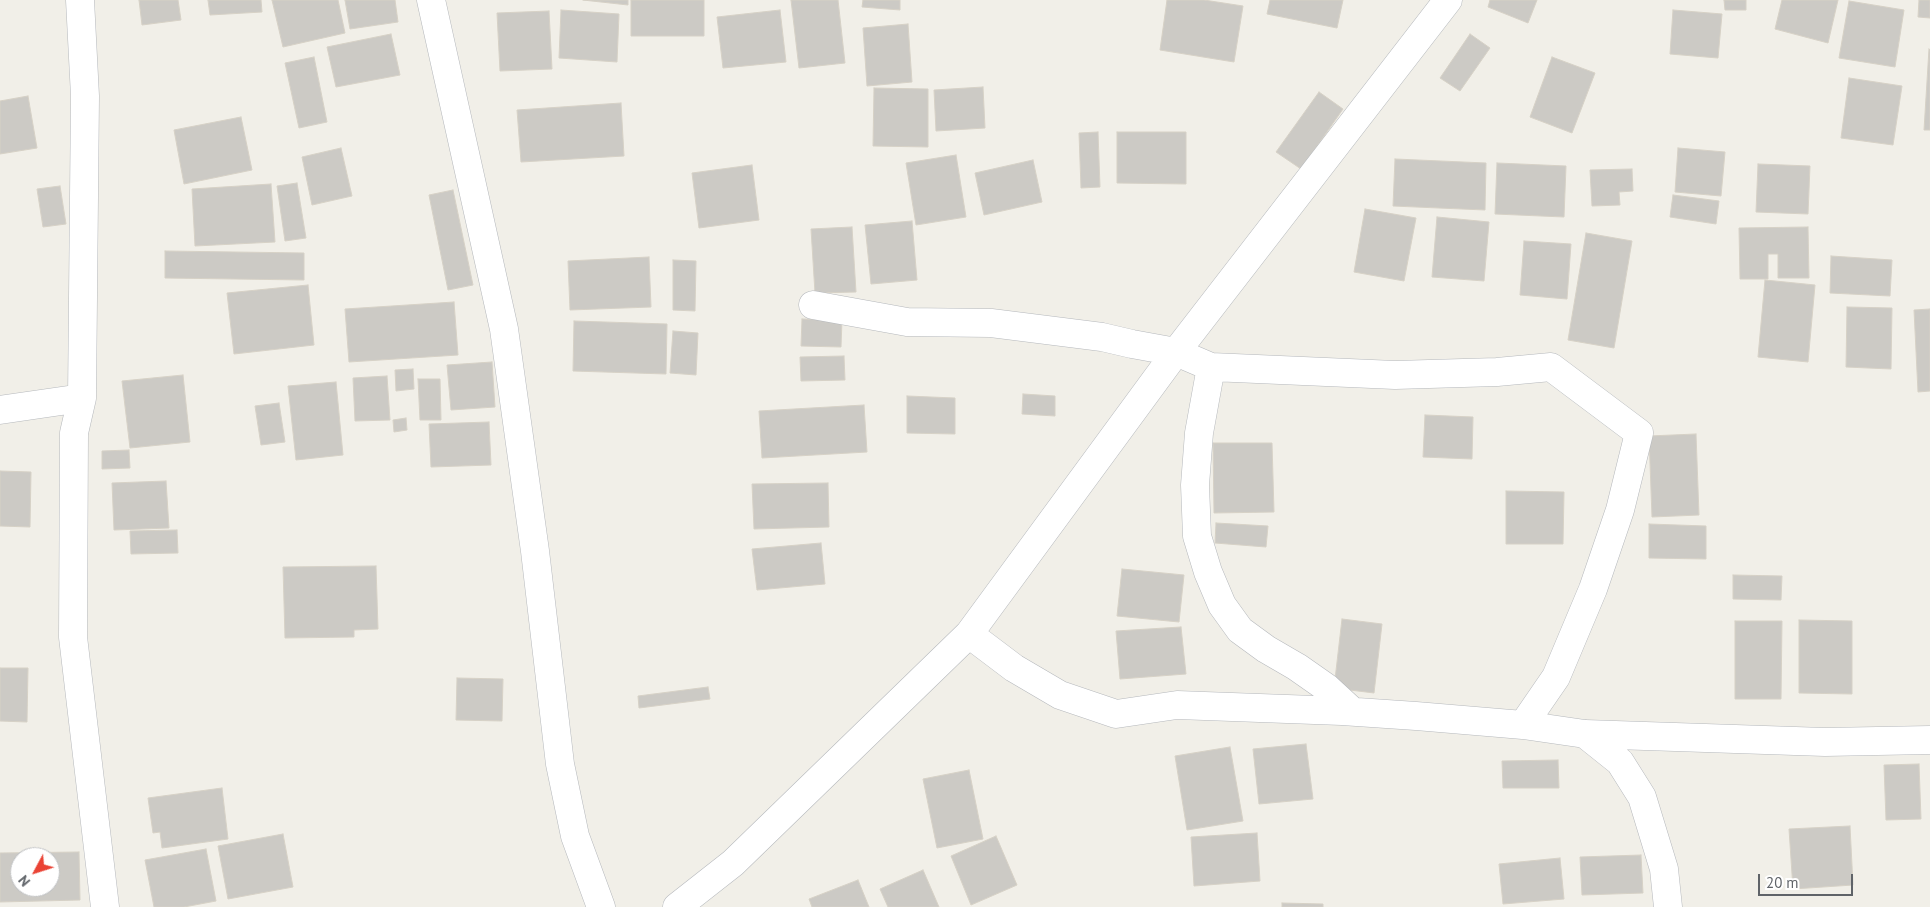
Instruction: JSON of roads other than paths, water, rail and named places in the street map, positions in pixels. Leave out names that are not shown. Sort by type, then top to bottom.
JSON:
[{"type":"street","points":[[80,0],[85,96],[82,398],[74,433],[73,637],[105,907]]},
{"type":"street","points":[[431,0],[504,329],[535,550],[560,764],[575,836],[601,907]]},
{"type":"street","points":[[677,907],[732,862],[969,634],[1176,352],[1448,0]]},
{"type":"street","points":[[814,305],[907,322],[991,323],[1102,337],[1176,352],[1211,367],[1395,375],[1496,372],[1550,367],[1639,433],[1620,510],[1593,589],[1556,677],[1523,725]]},
{"type":"street","points":[[1211,367],[1199,433],[1195,486],[1197,536],[1208,572],[1222,605],[1240,630],[1327,688],[1352,712]]},
{"type":"street","points":[[0,410],[82,398]]},
{"type":"street","points":[[969,634],[1014,668],[1060,695],[1116,714],[1177,705],[1352,712],[1523,725],[1585,734],[1824,742],[1930,740]]},
{"type":"street","points":[[1585,734],[1620,762],[1642,797],[1664,869],[1668,907]]}]
